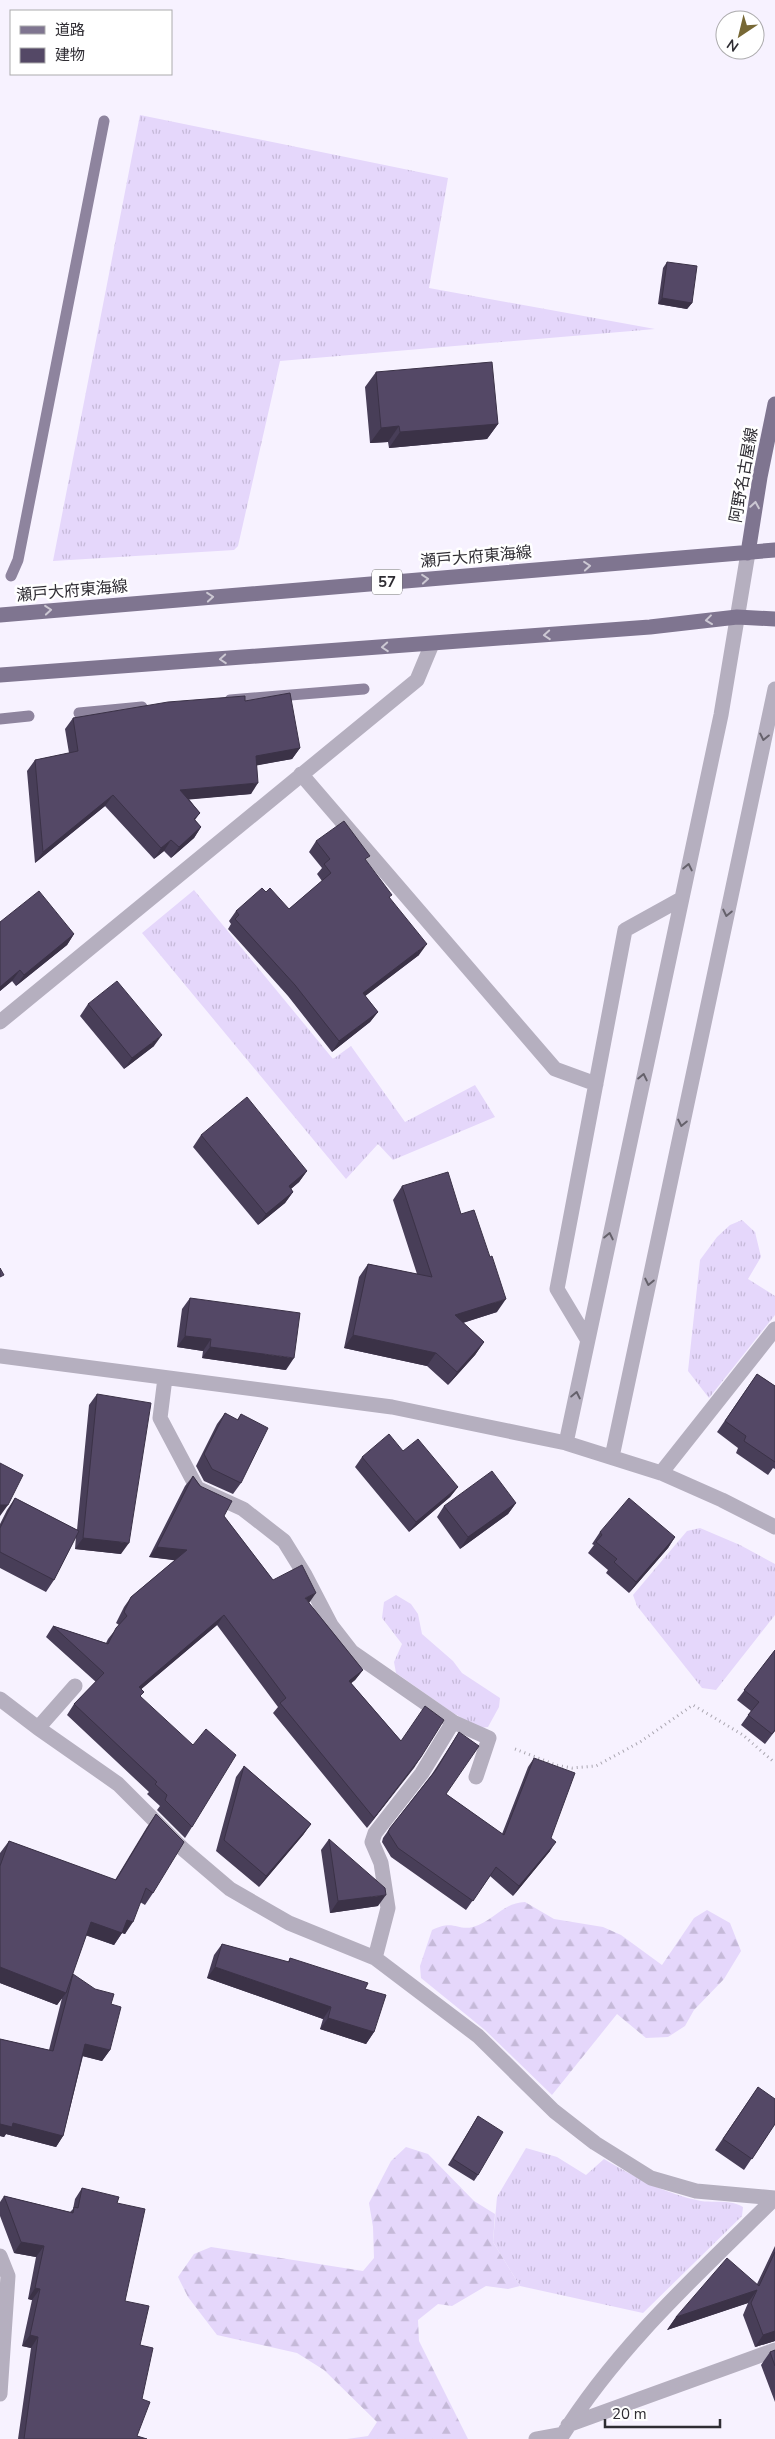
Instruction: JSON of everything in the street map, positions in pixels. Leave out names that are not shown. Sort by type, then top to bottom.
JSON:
[{"type":"main road","name":"阿野名古屋線","points":[[748,553],[760,477],[775,404]]},
{"type":"main road","name":"瀬戸大府東海線","points":[[0,615],[775,550]]},
{"type":"main road","points":[[0,675],[650,627],[737,617],[775,619]]},
{"type":"street","points":[[566,1443],[721,715],[748,553]]},
{"type":"street","points":[[0,1022],[417,680],[432,644]]},
{"type":"street","points":[[612,1457],[775,689]]},
{"type":"street","points":[[301,774],[555,1069],[596,1084]]},
{"type":"street","points":[[587,1340],[557,1289],[625,930],[681,899]]},
{"type":"street","points":[[661,1473],[775,1329]]},
{"type":"street","points":[[0,1356],[392,1407],[566,1443],[661,1473],[722,1500],[775,1527]]},
{"type":"street","points":[[165,1378],[160,1418],[198,1488],[243,1509],[284,1541],[305,1575],[331,1625],[352,1652],[453,1722],[489,1738],[476,1777]]},
{"type":"street","points":[[38,1728],[76,1686]]},
{"type":"street","points":[[0,1698],[38,1728],[118,1784],[184,1849],[230,1889],[289,1923],[375,1958],[478,2036],[554,2111],[595,2143],[651,2178],[696,2191],[775,2198]]},
{"type":"street","points":[[375,1958],[388,1908],[381,1863],[372,1842],[375,1833],[422,1773],[453,1722]]},
{"type":"street","points":[[563,2433],[657,2314],[775,2198]]},
{"type":"street","points":[[0,2256],[8,2276],[0,2394]]},
{"type":"street","points":[[536,2439],[563,2433],[775,2350]]},
{"type":"path","points":[[489,1738],[556,1766],[572,1768],[596,1766],[640,1742],[693,1704],[743,1735],[775,1764]]},
{"type":"green space","points":[[140,115],[448,178],[429,288],[655,329],[280,361],[238,546],[234,550],[53,561]]},
{"type":"green space","points":[[194,890],[333,1059],[351,1046],[405,1122],[475,1085],[495,1117],[393,1160],[378,1144],[346,1179],[142,933]]},
{"type":"green space","points":[[742,1220],[755,1232],[761,1257],[748,1279],[775,1296],[775,1315],[709,1398],[688,1371],[700,1260],[717,1237],[730,1225]]},
{"type":"green space","points":[[700,1528],[740,1545],[775,1564],[775,1615],[716,1690],[702,1688],[637,1606],[633,1595],[687,1531]]},
{"type":"green space","points":[[396,1595],[411,1604],[418,1614],[422,1634],[453,1661],[462,1673],[500,1698],[499,1707],[488,1727],[480,1728],[453,1713],[396,1673],[394,1662],[402,1644],[382,1618],[384,1602]]},
{"type":"green space","points":[[525,1902],[554,1919],[603,1927],[621,1935],[662,1965],[694,1918],[707,1910],[730,1923],[741,1951],[724,1979],[694,2010],[685,2026],[668,2037],[646,2038],[617,2014],[552,2095],[485,2030],[421,1978],[420,1966],[432,1930],[445,1925],[463,1928],[473,1927],[487,1921],[510,1905]]},
{"type":"green space","points":[[406,2147],[428,2154],[474,2201],[495,2214],[493,2242],[520,2286],[508,2289],[486,2286],[452,2306],[438,2304],[418,2320],[419,2341],[468,2439],[347,2439],[368,2436],[377,2422],[324,2370],[297,2353],[217,2335],[188,2297],[178,2277],[194,2254],[211,2247],[363,2271],[374,2258],[373,2227],[369,2203],[391,2161]]},
{"type":"green space","points":[[526,2148],[557,2157],[586,2175],[604,2159],[639,2178],[675,2194],[701,2201],[728,2202],[743,2207],[742,2216],[643,2313],[520,2286],[493,2242],[497,2197]]},
{"type":"building","points":[[667,262],[697,266],[692,303],[662,298]]},
{"type":"building","points":[[492,362],[498,424],[400,432],[399,426],[381,428],[376,372]]},
{"type":"building","points":[[290,693],[300,748],[256,756],[258,783],[180,790],[200,813],[194,819],[201,827],[179,847],[171,840],[161,848],[113,795],[43,852],[35,760],[78,751],[73,718],[168,702],[245,696],[245,701]]},
{"type":"building","points":[[344,821],[370,856],[365,859],[392,895],[389,897],[427,944],[363,993],[378,1012],[339,1041],[295,985],[235,919],[239,915],[236,911],[262,888],[266,892],[270,888],[289,909],[331,873],[324,864],[330,859],[316,841]]},
{"type":"building","points":[[39,891],[74,934],[24,975],[20,970],[0,987],[0,922]]},
{"type":"building","points":[[117,981],[162,1035],[132,1058],[88,1004]]},
{"type":"building","points":[[247,1097],[307,1171],[289,1186],[293,1192],[266,1214],[201,1135]]},
{"type":"building","points":[[448,1172],[461,1214],[474,1210],[506,1299],[455,1315],[484,1342],[457,1372],[436,1353],[353,1335],[368,1264],[432,1277],[402,1186]]},
{"type":"building","points":[[0,1268],[4,1275],[0,1277]]},
{"type":"building","points":[[190,1298],[300,1313],[294,1358],[210,1347],[211,1339],[185,1336]]},
{"type":"building","points":[[757,1374],[775,1386],[775,1462],[744,1441],[746,1436],[725,1421]]},
{"type":"building","points":[[97,1394],[151,1403],[129,1543],[83,1538]]},
{"type":"building","points":[[225,1413],[238,1420],[241,1414],[268,1428],[241,1483],[212,1469],[204,1454]]},
{"type":"building","points":[[389,1434],[403,1451],[418,1439],[458,1487],[416,1522],[362,1457]]},
{"type":"building","points":[[0,1463],[23,1475],[8,1505],[0,1505]]},
{"type":"building","points":[[492,1471],[516,1503],[468,1537],[444,1506]]},
{"type":"building","points":[[193,1476],[200,1486],[232,1501],[224,1516],[273,1580],[302,1565],[316,1593],[305,1598],[363,1670],[349,1681],[401,1741],[425,1706],[444,1720],[421,1757],[374,1818],[280,1703],[286,1698],[224,1615],[139,1687],[144,1692],[140,1696],[193,1745],[206,1729],[236,1755],[192,1827],[165,1800],[167,1795],[155,1784],[157,1782],[74,1704],[104,1673],[53,1626],[108,1644],[116,1628],[127,1616],[124,1612],[131,1597],[187,1550],[157,1547]]},
{"type":"building","points":[[15,1498],[79,1531],[54,1580],[0,1552],[0,1528]]},
{"type":"building","points":[[629,1498],[675,1537],[636,1582],[614,1562],[617,1559],[596,1542],[602,1535],[600,1532]]},
{"type":"building","points":[[775,1650],[775,1730],[772,1734],[748,1715],[759,1702],[744,1690]]},
{"type":"building","points":[[459,1732],[479,1746],[446,1794],[504,1835],[534,1758],[575,1773],[551,1838],[556,1842],[519,1886],[496,1867],[473,1901],[398,1848],[388,1832],[436,1770]]},
{"type":"building","points":[[244,1766],[311,1824],[266,1876],[224,1840]]},
{"type":"building","points":[[156,1814],[184,1842],[153,1893],[146,1888],[133,1922],[127,1920],[122,1933],[91,1922],[66,1993],[0,1967],[0,1866],[9,1841],[116,1880]]},
{"type":"building","points":[[329,1839],[385,1888],[386,1895],[338,1901]]},
{"type":"building","points":[[222,1944],[289,1962],[290,1958],[368,1983],[365,1989],[386,1995],[374,2032],[328,2018],[331,2007],[215,1967]]},
{"type":"building","points":[[73,1974],[95,1989],[114,1994],[111,2004],[121,2007],[110,2050],[85,2044],[63,2136],[13,2123],[12,2127],[0,2124],[0,2039],[53,2051]]},
{"type":"building","points":[[758,2087],[775,2099],[775,2124],[752,2159],[723,2139]]},
{"type":"building","points":[[478,2116],[503,2132],[478,2175],[453,2159]]},
{"type":"building","points":[[82,2188],[119,2197],[117,2203],[145,2209],[125,2301],[149,2306],[140,2345],[153,2348],[142,2399],[150,2402],[137,2436],[147,2439],[24,2439],[38,2337],[30,2335],[40,2289],[35,2288],[44,2246],[21,2242],[4,2196],[73,2213],[74,2207],[78,2208]]},
{"type":"building","points":[[775,2252],[775,2331],[763,2335],[751,2303],[757,2290],[676,2317],[727,2258],[759,2286]]},
{"type":"building","points":[[775,2350],[775,2366],[770,2352]]},
{"type":"waterway","points":[[11,576],[18,560],[104,121]]},
{"type":"waterway","points":[[230,700],[364,689]]},
{"type":"waterway","points":[[79,713],[142,707]]},
{"type":"waterway","points":[[0,719],[29,716]]}]
